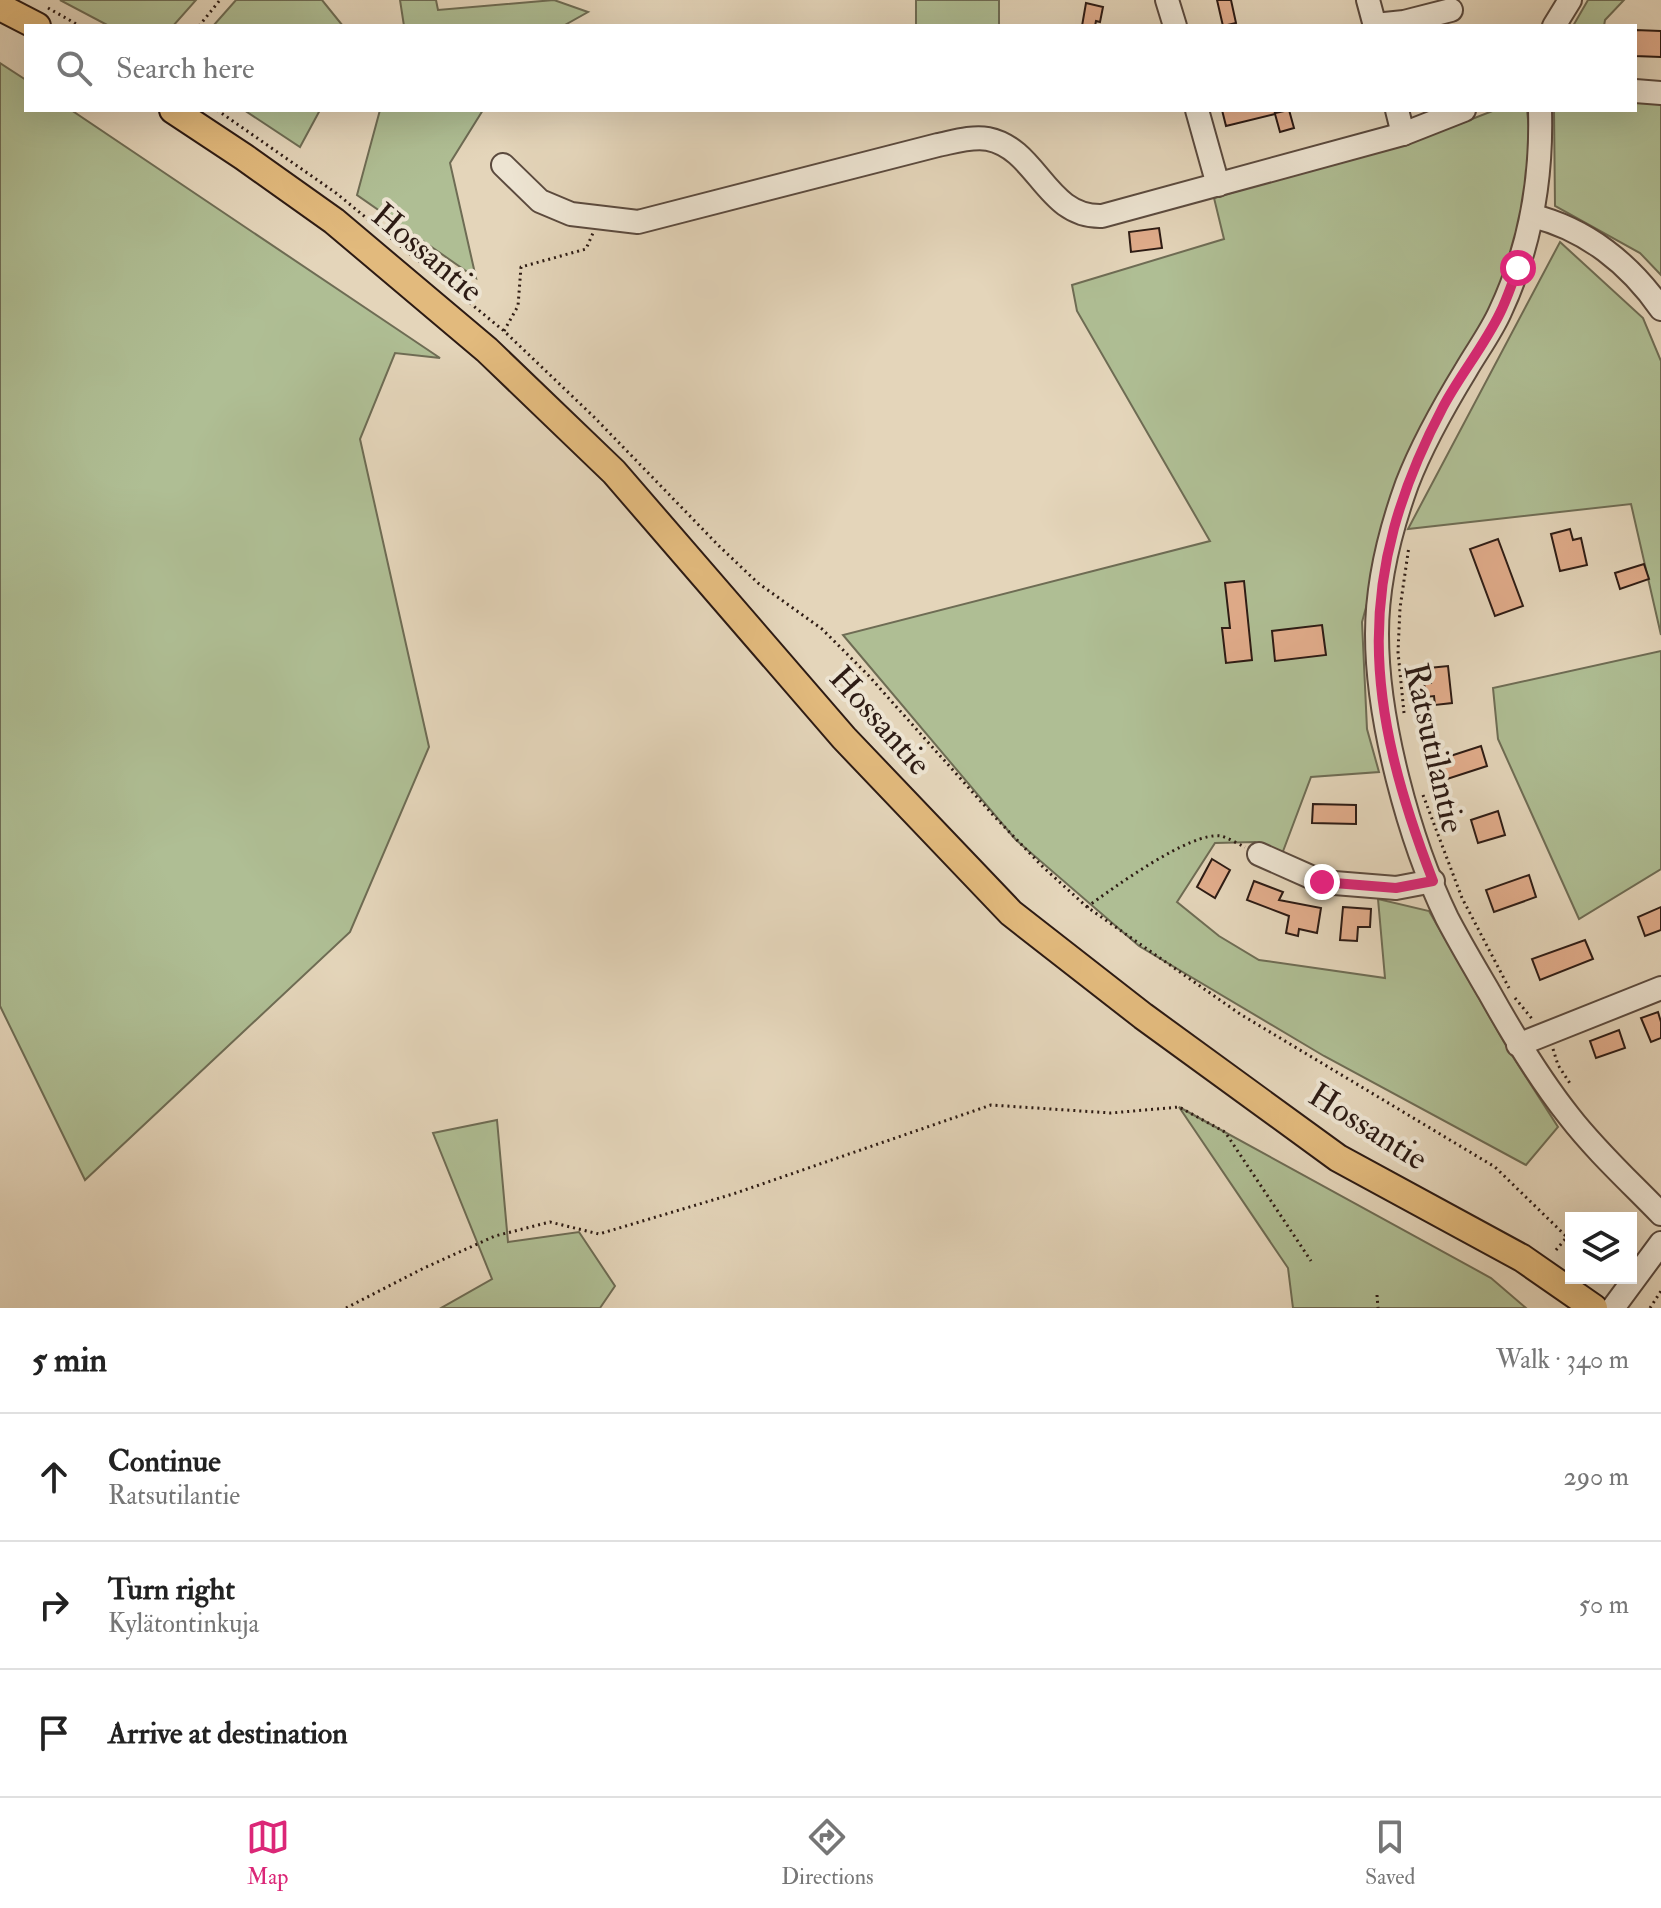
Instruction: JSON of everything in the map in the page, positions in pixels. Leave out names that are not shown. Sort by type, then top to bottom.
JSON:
[{"type":"main road","points":[[0,7],[41,16]]},
{"type":"main road","name":"Hossantie","points":[[176,112],[334,221],[495,340],[614,472],[844,738],[1011,913],[1143,1016],[1338,1158],[1522,1258],[1594,1308]]},
{"type":"street","points":[[1167,0],[1174,24]]},
{"type":"street","points":[[1368,0],[1374,24]]},
{"type":"street","points":[[1555,24],[1570,0]]},
{"type":"street","points":[[1390,24],[1451,10]]},
{"type":"street","points":[[1637,91],[1661,93]]},
{"type":"street","points":[[1198,112],[1218,185]]},
{"type":"street","points":[[1398,112],[1403,134]]},
{"type":"street","points":[[503,165],[540,201],[571,214],[638,222],[964,140],[988,139],[1011,149],[1054,196],[1073,212],[1086,217],[1102,216],[1403,134],[1459,112]]},
{"type":"street","name":"Ratsutilantie","points":[[1540,112],[1541,157],[1533,216],[1518,268],[1499,314],[1443,407],[1407,485],[1384,564],[1377,631],[1379,687],[1395,764],[1414,832],[1447,916],[1518,1045],[1569,1117],[1661,1214]]},
{"type":"street","points":[[1533,216],[1586,236],[1615,258],[1648,290],[1661,309]]},
{"type":"street","points":[[1259,854],[1322,882],[1396,888],[1433,881]]},
{"type":"street","points":[[1518,1045],[1661,988]]},
{"type":"street","points":[[1613,1308],[1661,1243]]},
{"type":"path","points":[[201,24],[220,0]]},
{"type":"path","points":[[41,16],[72,24]]},
{"type":"path","points":[[220,112],[336,193],[495,340],[594,417],[758,583],[822,629],[1043,867],[1087,907],[1240,1014],[1495,1167],[1565,1235]]},
{"type":"path","points":[[495,340],[518,306],[521,267],[586,249],[599,219]]},
{"type":"path","points":[[1406,726],[1398,652],[1400,608],[1410,538]]},
{"type":"path","points":[[1422,794],[1462,898],[1515,998],[1544,1034],[1575,1092]]},
{"type":"path","points":[[1087,907],[1125,879],[1199,837],[1222,836],[1259,854]]},
{"type":"path","points":[[346,1308],[495,1236],[550,1222],[599,1234],[733,1194],[991,1105],[1111,1113],[1179,1107],[1225,1132],[1311,1261]]},
{"type":"path","points":[[1556,1250],[1565,1242]]},
{"type":"path","points":[[1650,1308],[1661,1291]]},
{"type":"path","points":[[1377,1295],[1378,1308]]},
{"type":"green space","points":[[60,0],[196,0],[175,24],[105,24]]},
{"type":"green space","points":[[236,0],[322,0],[341,24],[215,24]]},
{"type":"green space","points":[[400,0],[436,0],[438,10],[554,0],[588,12],[567,24],[404,24]]},
{"type":"green space","points":[[916,0],[999,0],[999,24],[916,24]]},
{"type":"green space","points":[[1588,0],[1624,0],[1604,24],[1574,24]]},
{"type":"green space","points":[[0,63],[24,79],[24,112],[74,112],[440,358],[395,353],[360,439],[429,747],[350,932],[85,1180],[0,1006]]},
{"type":"green space","points":[[1637,99],[1661,99],[1661,275],[1640,253],[1555,206],[1554,112],[1637,112]]},
{"type":"green space","points":[[247,112],[319,112],[300,147]]},
{"type":"green space","points":[[379,112],[482,112],[450,163],[476,278],[357,195]]},
{"type":"green space","points":[[1490,112],[1527,112],[1532,156],[1523,218],[1507,272],[1485,319],[1408,453],[1362,622],[1367,729],[1379,772],[1311,777],[1282,854],[1255,842],[1215,843],[1177,902],[1219,936],[1259,960],[1385,978],[1378,899],[1429,911],[1508,1049],[1558,1127],[1526,1165],[1324,1056],[1139,946],[1016,840],[843,635],[1210,541],[1077,311],[1072,285],[1224,239],[1214,198],[1454,126]]},
{"type":"green space","points":[[1560,242],[1643,318],[1661,361],[1661,635],[1631,504],[1408,529]]},
{"type":"green space","points":[[1661,651],[1661,869],[1579,919],[1498,739],[1493,688]]},
{"type":"green space","points":[[1179,1107],[1491,1278],[1526,1308],[1293,1308],[1288,1268]]},
{"type":"green space","points":[[497,1120],[508,1242],[579,1232],[615,1286],[600,1308],[441,1308],[492,1279],[433,1133]]},
{"type":"building","points":[[1217,0],[1231,0],[1236,23],[1223,24]]},
{"type":"building","points":[[1086,3],[1103,7],[1100,22],[1082,24]]},
{"type":"building","points":[[1637,30],[1661,31],[1661,57],[1637,56]]},
{"type":"building","points":[[1222,112],[1290,112],[1294,128],[1280,132],[1275,114],[1226,126]]},
{"type":"building","points":[[1159,228],[1162,248],[1131,252],[1129,232]]},
{"type":"building","points":[[1570,529],[1573,540],[1581,538],[1587,565],[1560,571],[1551,534]]},
{"type":"building","points":[[1498,539],[1523,606],[1495,616],[1470,549]]},
{"type":"building","points":[[1644,564],[1649,579],[1620,589],[1615,573]]},
{"type":"building","points":[[1244,581],[1252,660],[1226,663],[1222,628],[1230,628],[1225,583]]},
{"type":"building","points":[[1322,625],[1326,655],[1275,661],[1272,631]]},
{"type":"building","points":[[1448,666],[1452,703],[1435,705],[1434,696],[1426,697],[1424,683],[1431,683],[1429,668]]},
{"type":"building","points":[[1481,746],[1487,766],[1444,780],[1438,760]]},
{"type":"building","points":[[1313,804],[1356,805],[1356,824],[1312,823]]},
{"type":"building","points":[[1498,811],[1505,835],[1478,843],[1471,820]]},
{"type":"building","points":[[1212,859],[1230,870],[1215,898],[1197,887]]},
{"type":"building","points":[[1529,875],[1536,897],[1494,912],[1486,890]]},
{"type":"building","points":[[1254,881],[1283,892],[1279,900],[1321,908],[1317,933],[1299,929],[1298,936],[1286,933],[1289,916],[1247,900]]},
{"type":"building","points":[[1343,907],[1371,909],[1370,927],[1358,927],[1357,941],[1340,940]]},
{"type":"building","points":[[1661,907],[1661,930],[1645,936],[1638,917]]},
{"type":"building","points":[[1585,940],[1593,959],[1540,980],[1532,959]]},
{"type":"building","points":[[1658,1012],[1661,1038],[1651,1042],[1641,1018]]},
{"type":"building","points":[[1619,1030],[1625,1048],[1596,1058],[1590,1041]]},
{"type":"route","points":[[1322,882],[1396,888],[1433,881],[1414,832],[1395,764],[1379,687],[1377,631],[1384,564],[1407,485],[1443,407],[1499,314],[1518,268]]}]
